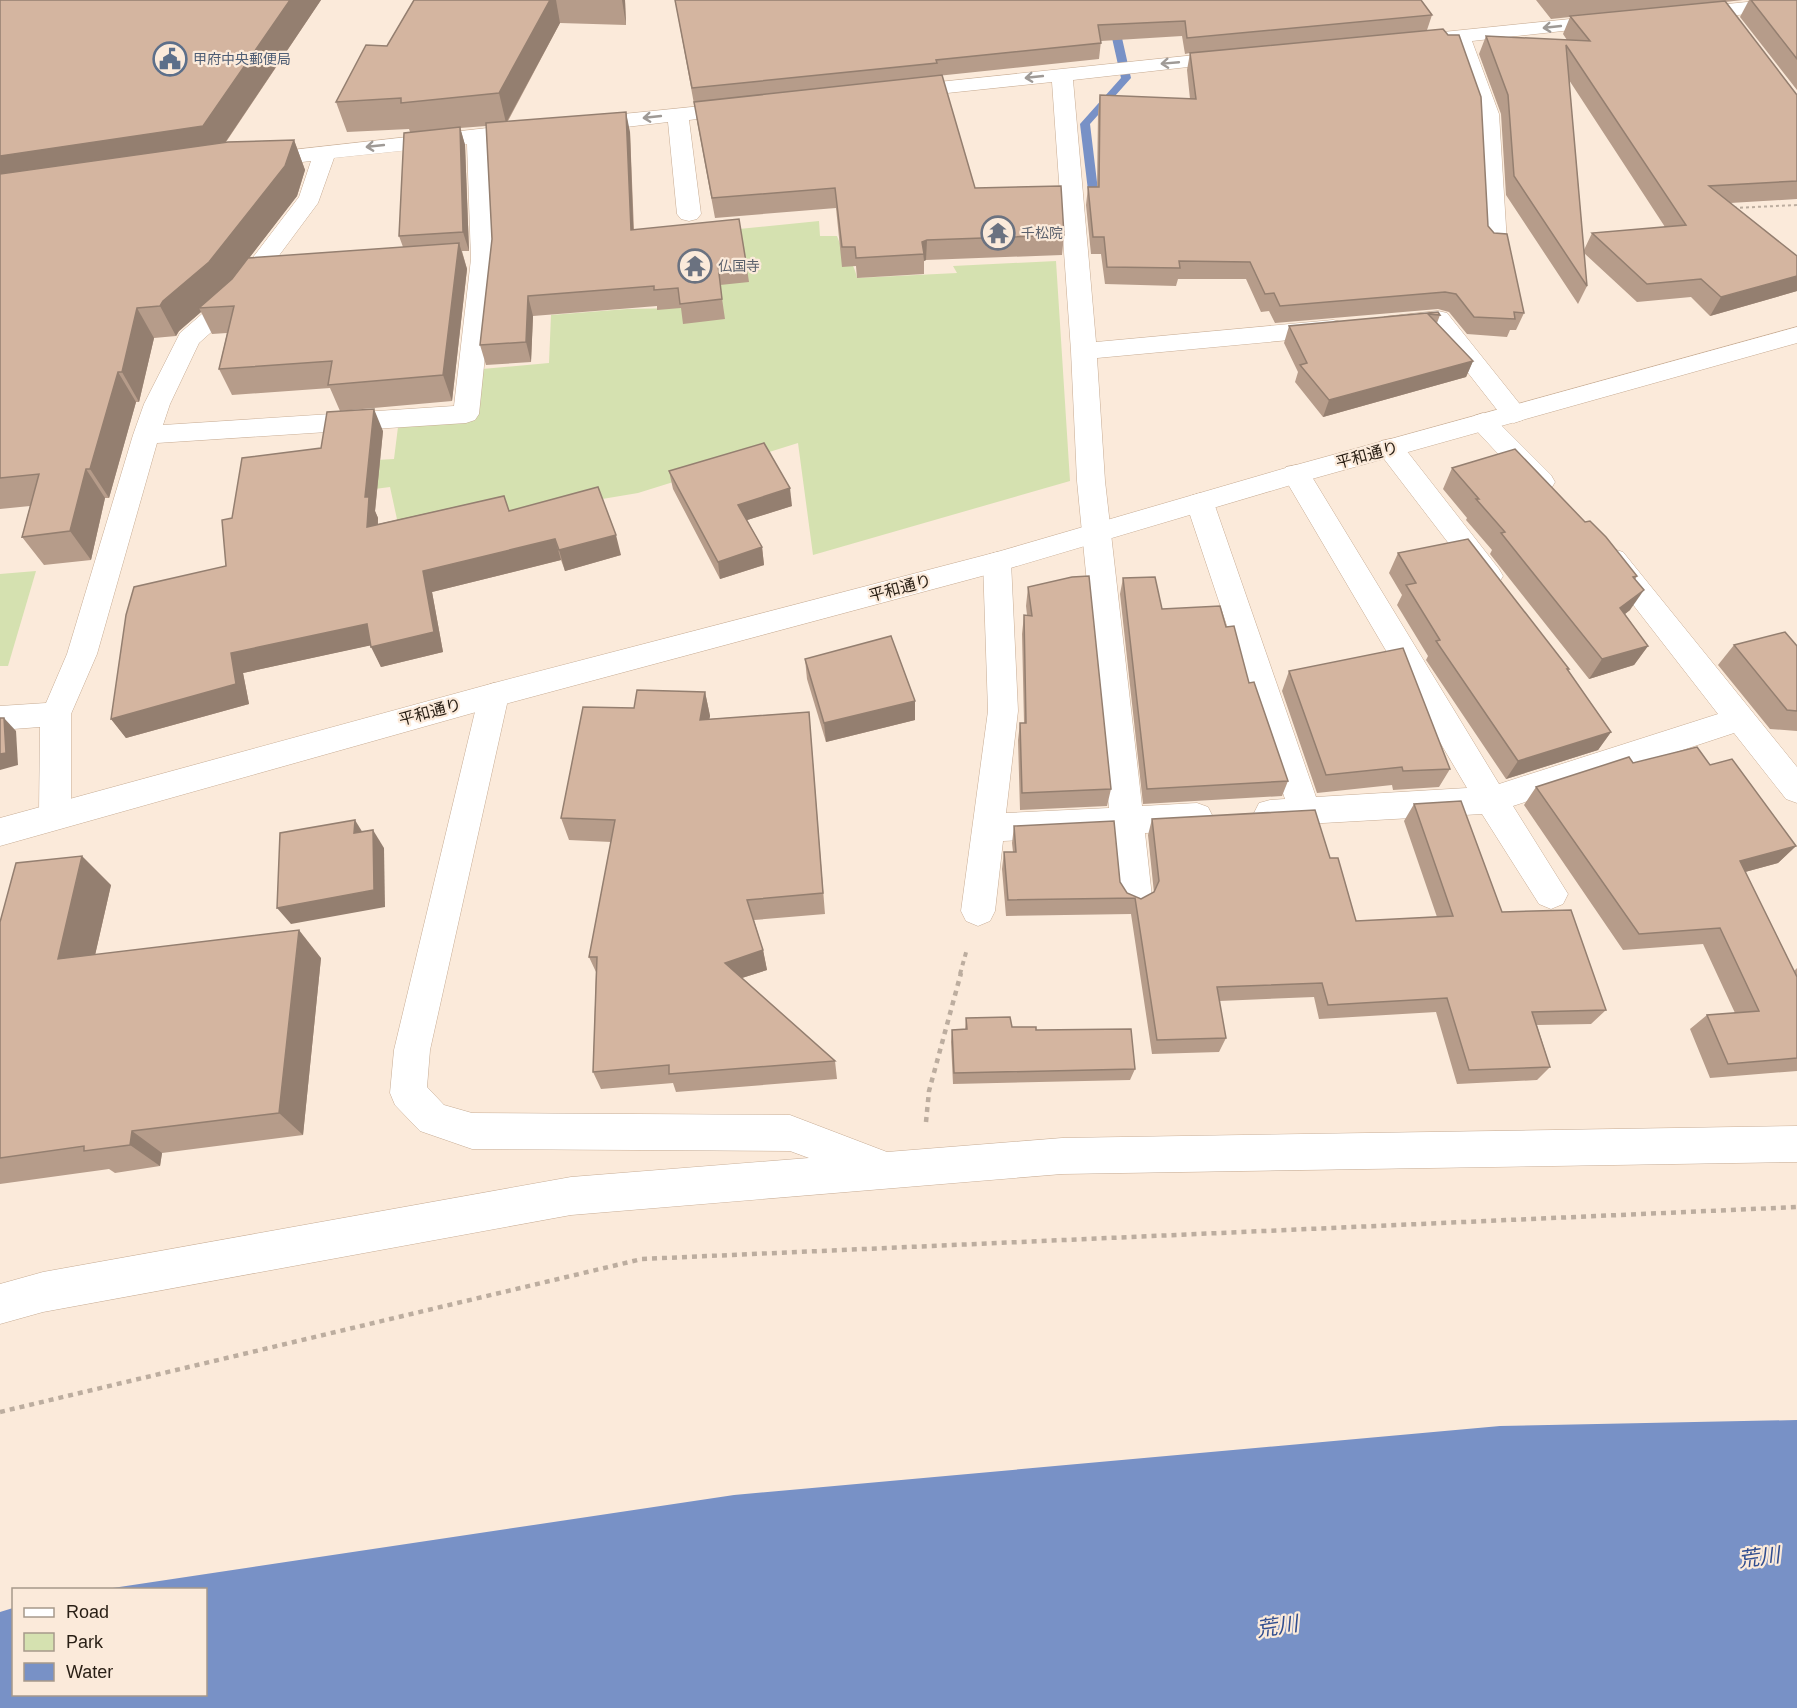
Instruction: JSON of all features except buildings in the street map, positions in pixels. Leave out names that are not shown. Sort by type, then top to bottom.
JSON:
[{"type":"main road","points":[[1662,16],[1722,10],[1754,3],[1797,3]]},
{"type":"main road","points":[[1722,10],[1736,28]]},
{"type":"main road","points":[[1392,43],[1627,20]]},
{"type":"main road","points":[[1460,36],[1488,114],[1496,243]]},
{"type":"main road","points":[[879,94],[1249,56]]},
{"type":"main road","points":[[1062,74],[1096,534],[1136,897]]},
{"type":"main road","points":[[239,162],[756,107]]},
{"type":"main road","points":[[678,115],[688,214]]},
{"type":"main road","points":[[146,435],[466,414],[478,136]]},
{"type":"main road","points":[[56,815],[56,714],[82,654],[157,404],[189,339],[234,299],[310,198],[325,152]]},
{"type":"main road","points":[[252,275],[286,273]]},
{"type":"main road","points":[[1084,351],[1438,319],[1514,414]]},
{"type":"main road","name":"平和通り","points":[[0,832],[494,695],[997,562],[1296,474],[1797,335]]},
{"type":"main road","points":[[1483,422],[1556,498]]},
{"type":"main road","points":[[1390,448],[1506,597]]},
{"type":"main road","points":[[1296,474],[1491,800],[1551,894]]},
{"type":"main road","points":[[1200,503],[1305,811]]},
{"type":"main road","points":[[1597,540],[1797,790]]},
{"type":"main road","points":[[978,911],[1004,711],[997,562]]},
{"type":"main road","points":[[494,695],[412,1050],[408,1093],[433,1119],[472,1131],[790,1133],[904,1168]]},
{"type":"main road","points":[[0,718],[56,714]]},
{"type":"main road","points":[[989,828],[1491,800],[1621,746],[1740,719]]},
{"type":"main road","points":[[0,1304],[43,1292],[571,1196],[1062,1156],[1797,1144]]},
{"type":"path","points":[[1733,208],[1797,205]]},
{"type":"path","points":[[904,1168],[929,1091],[978,911]]},
{"type":"path","points":[[0,1412],[642,1259],[1797,1207]]},
{"type":"green space","points":[[819,221],[820,236],[837,236],[857,278],[957,273],[953,266],[1056,261],[1070,481],[813,555],[798,443],[638,493],[400,533],[390,487],[321,496],[327,463],[394,459],[399,419],[466,414],[471,370],[549,363],[551,315],[627,309],[681,308],[706,296],[739,229]]},
{"type":"green space","points":[[36,571],[8,666],[0,666],[0,574]]},
{"type":"water","name":"荒川","points":[[1797,1420],[1797,1708],[0,1708],[0,1612],[12,1608],[12,1696],[207,1696],[207,1588],[113,1588],[734,1495],[1500,1426]]},
{"type":"waterway","points":[[1095,207],[1085,124],[1126,78],[1117,38]]},
{"type":"place","name":"甲府中央郵便局","points":[[170,59]]},
{"type":"place","name":"千松院","points":[[998,233]]},
{"type":"place","name":"仏国寺","points":[[695,266]]}]
